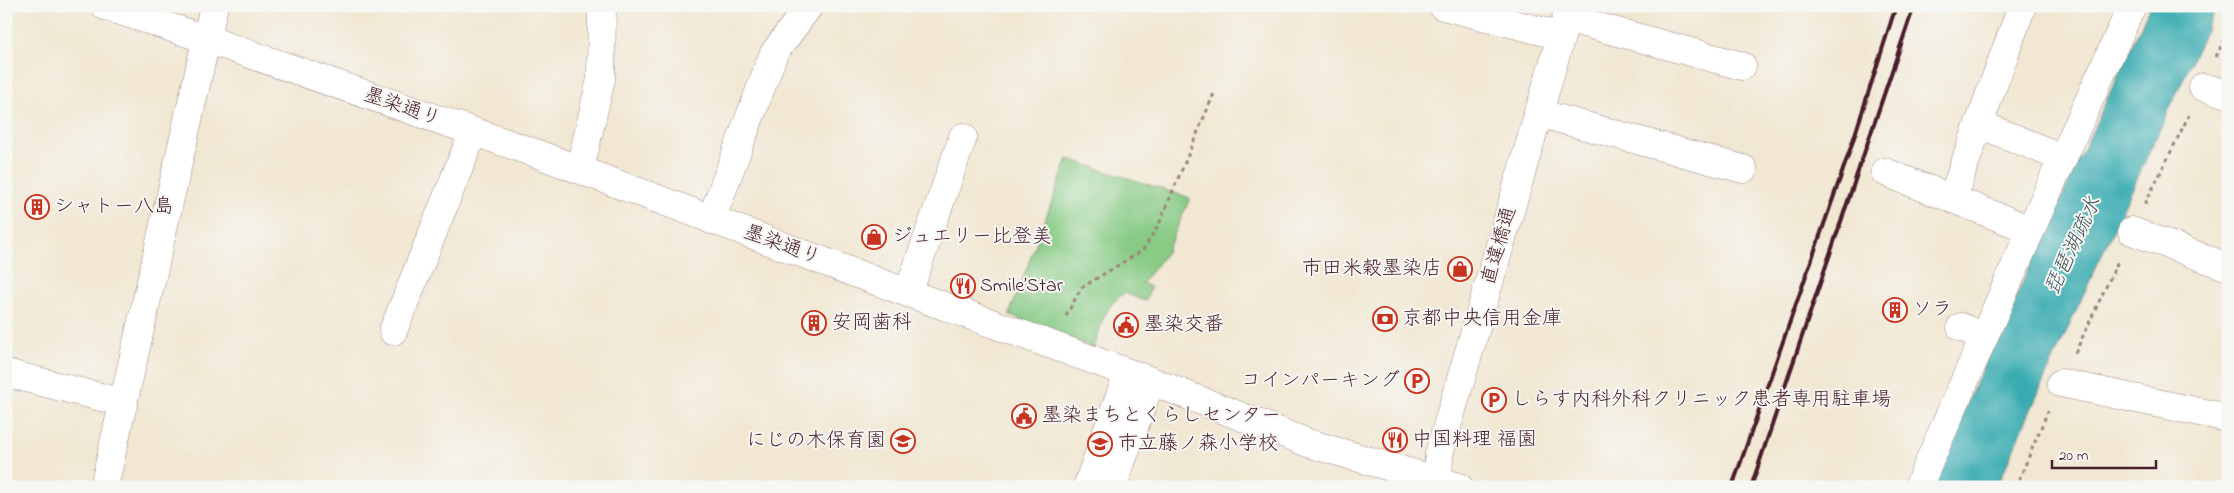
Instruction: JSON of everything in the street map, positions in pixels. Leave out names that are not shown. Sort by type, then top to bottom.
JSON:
[{"type":"street","name":"墨染通り","points":[[105,6],[206,39],[580,169],[908,294],[1140,377],[1308,443],[1445,485]]},
{"type":"street","points":[[104,487],[214,6]]},
{"type":"street","points":[[580,169],[601,79],[602,6]]},
{"type":"street","points":[[710,220],[774,53],[809,6]]},
{"type":"street","points":[[1443,6],[1566,20],[1742,66]]},
{"type":"street","points":[[1952,199],[2022,6]]},
{"type":"street","points":[[1918,487],[1972,332],[2030,230],[2132,6]]},
{"type":"street","name":"直違橋通","points":[[1445,485],[1439,454],[1566,20]]},
{"type":"street","points":[[183,70],[206,39]]},
{"type":"street","points":[[1538,113],[1743,169]]},
{"type":"street","points":[[1979,124],[2062,158]]},
{"type":"street","points":[[394,331],[473,133]]},
{"type":"street","points":[[908,294],[963,136]]},
{"type":"street","points":[[1885,172],[2030,230]]},
{"type":"street","points":[[2132,231],[2228,267]]},
{"type":"street","points":[[6,373],[124,403]]},
{"type":"street","points":[[1087,487],[1140,377]]},
{"type":"street","points":[[1112,487],[1140,377]]},
{"type":"street","points":[[2060,383],[2228,418]]},
{"type":"path","points":[[1052,346],[1081,288],[1143,250],[1159,224],[1215,91]]},
{"type":"green space","points":[[1068,159],[1190,198],[1166,253],[1142,283],[1151,287],[1145,301],[1124,293],[1117,299],[1107,311],[1094,348],[1009,315]]},
{"type":"water","name":"琵琶湖疏水","points":[[2150,6],[2217,6],[2045,378],[1997,487],[1928,487]]},
{"type":"railway","points":[[1732,487],[1851,147],[1896,6]]},
{"type":"railway","points":[[1751,487],[1914,6]]},
{"type":"place","name":"シャトー八島","points":[[37,207]]},
{"type":"place","name":"ジュエリー比登美","points":[[874,237]]},
{"type":"place","name":"市田米穀墨染店","points":[[1460,269]]},
{"type":"place","name":"Smile’Star","points":[[963,286]]},
{"type":"place","name":"ソラ","points":[[1895,310]]},
{"type":"place","name":"京都中央信用金庫","points":[[1385,319]]},
{"type":"place","name":"安岡歯科","points":[[814,323]]},
{"type":"place","name":"墨染交番","points":[[1126,325]]},
{"type":"place","name":"コインパーキング","points":[[1417,381]]},
{"type":"place","name":"しらす内科外科クリニック患者専用駐車場","points":[[1494,400]]},
{"type":"place","name":"墨染まちとくらしセンター","points":[[1024,416]]},
{"type":"place","name":"中国料理 福園","points":[[1395,440]]},
{"type":"place","name":"にじの木保育園","points":[[903,441]]},
{"type":"place","name":"市立藤ノ森小学校","points":[[1100,444]]}]
